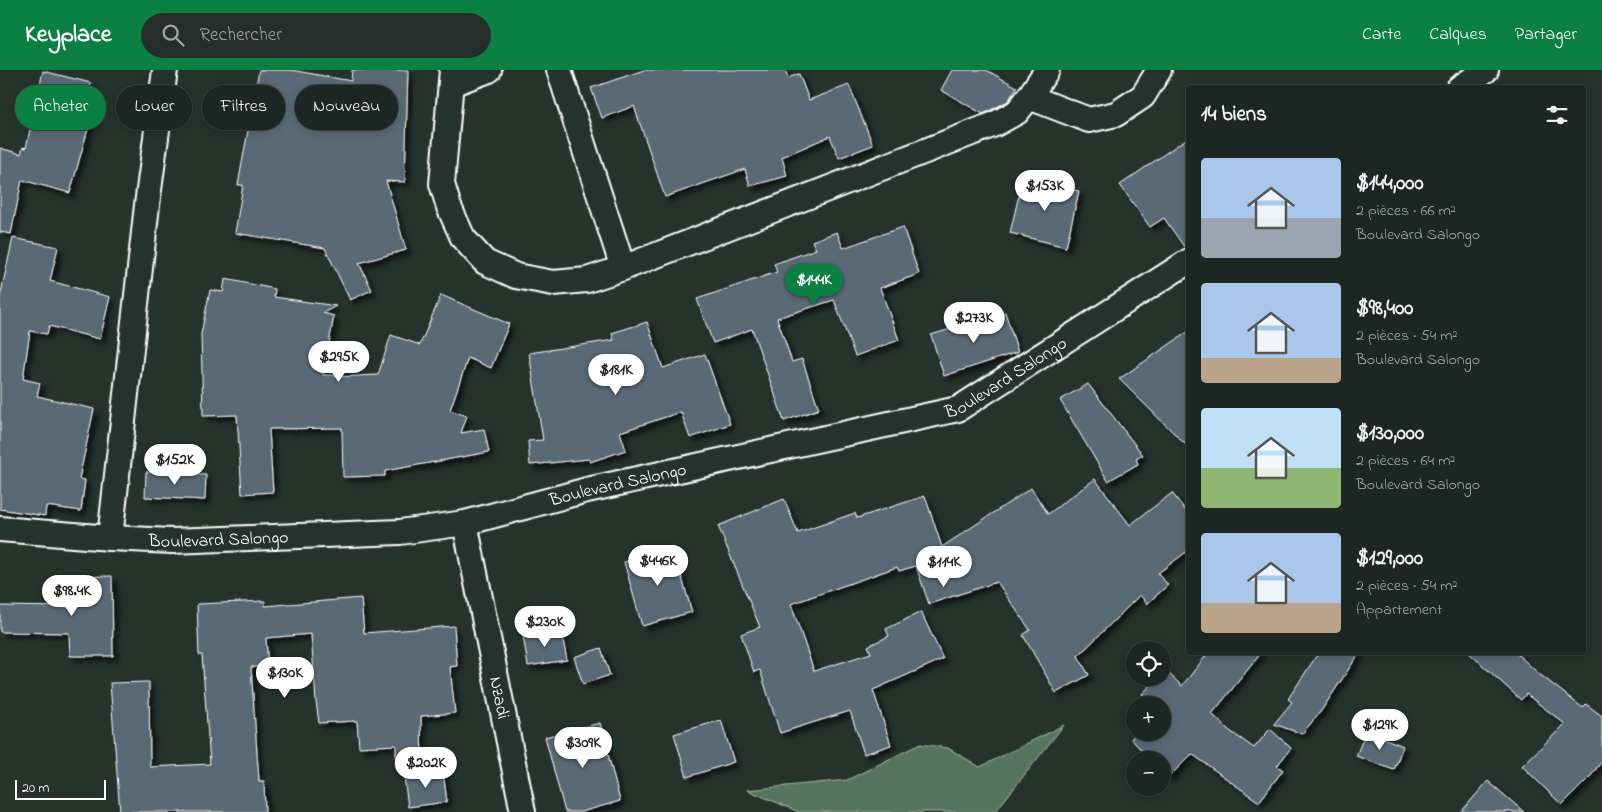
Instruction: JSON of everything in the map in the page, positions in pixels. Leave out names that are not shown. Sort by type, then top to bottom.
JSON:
[{"type":"street","points":[[110,538],[147,205],[165,70]]},
{"type":"street","points":[[490,70],[452,77],[442,184],[449,207],[463,238],[484,262],[516,276],[553,282],[587,280],[623,268],[995,124],[1017,112],[1029,98],[1047,70]]},
{"type":"street","points":[[559,70],[623,268]]},
{"type":"street","points":[[1029,98],[1089,120],[1116,114],[1143,96],[1159,70]]},
{"type":"street","points":[[1464,85],[1486,70]]},
{"type":"street","name":"Boulevard Salongo","points":[[0,529],[110,538],[172,540],[400,532],[466,523],[587,490],[958,409],[1186,263]]},
{"type":"street","name":"Nzadi","points":[[466,523],[523,812]]},
{"type":"green space","points":[[1064,725],[995,812],[799,812],[747,790],[847,780],[920,744],[948,748],[980,767]]},
{"type":"building","points":[[259,70],[291,70],[351,81],[352,70],[408,70],[405,182],[386,181],[406,250],[359,263],[372,290],[350,300],[325,248],[235,233],[243,185],[238,185],[248,130],[285,130],[285,85],[256,85]]},
{"type":"building","points":[[644,70],[785,70],[788,78],[799,74],[809,100],[849,85],[873,145],[839,158],[830,136],[782,157],[787,176],[750,186],[745,169],[665,197],[634,106],[602,118],[591,88]]},
{"type":"building","points":[[952,70],[986,70],[1017,87],[1008,101],[983,114],[941,90]]},
{"type":"building","points":[[43,71],[91,83],[91,85],[40,85]]},
{"type":"building","points":[[30,130],[88,130],[70,193],[22,180],[11,234],[0,232],[0,148],[21,154],[23,147],[26,148]]},
{"type":"building","points":[[1186,139],[1186,248],[1164,218],[1150,227],[1120,185]]},
{"type":"building","points":[[1023,178],[1079,191],[1066,247],[1010,233]]},
{"type":"building","points":[[903,227],[919,274],[880,288],[899,340],[855,356],[834,300],[777,318],[792,362],[802,359],[819,409],[784,421],[752,329],[713,343],[697,299],[777,272],[774,264],[816,249],[812,241],[837,232],[843,248]]},
{"type":"building","points":[[13,238],[58,247],[50,281],[110,297],[100,339],[49,326],[47,334],[30,331],[23,379],[40,383],[37,396],[94,409],[79,479],[85,480],[81,511],[46,506],[45,516],[0,509],[0,297]]},
{"type":"building","points":[[225,279],[275,289],[274,297],[336,306],[323,313],[334,316],[323,375],[335,375],[335,377],[378,375],[391,335],[420,345],[441,295],[509,324],[491,368],[468,358],[450,410],[467,416],[461,433],[484,429],[489,452],[385,471],[385,476],[343,477],[342,428],[269,429],[273,492],[242,494],[237,415],[203,416],[201,334],[210,290],[223,292]]},
{"type":"building","points":[[1005,312],[1018,352],[944,376],[931,335]]},
{"type":"building","points":[[647,322],[663,368],[705,354],[730,424],[690,438],[681,412],[620,432],[626,450],[590,462],[589,459],[530,465],[528,441],[543,440],[529,353],[614,340],[612,333]]},
{"type":"building","points":[[1186,333],[1186,445],[1119,379]]},
{"type":"building","points":[[1088,384],[1143,455],[1136,459],[1138,464],[1108,481],[1060,400]]},
{"type":"building","points":[[146,472],[206,475],[205,500],[145,497]]},
{"type":"building","points":[[1095,479],[1130,525],[1172,493],[1186,511],[1186,552],[1158,573],[1168,585],[1147,604],[1140,595],[1078,656],[1089,675],[1056,693],[1023,635],[1030,630],[997,582],[929,604],[916,566],[899,571],[897,567],[791,604],[814,671],[871,653],[868,646],[889,636],[886,629],[921,612],[943,659],[873,690],[891,745],[864,754],[850,711],[780,733],[760,670],[754,672],[741,634],[760,627],[718,526],[784,499],[798,533],[855,513],[857,518],[925,496],[942,547],[1031,488],[1048,514]]},
{"type":"building","points":[[673,548],[692,612],[642,626],[624,562]]},
{"type":"building","points":[[112,576],[113,656],[70,656],[69,633],[0,632],[0,606],[68,607],[68,577]]},
{"type":"building","points":[[361,598],[364,633],[454,626],[457,666],[450,667],[455,713],[421,716],[422,770],[396,770],[396,745],[359,747],[357,721],[319,723],[311,634],[266,638],[268,667],[251,667],[259,781],[264,781],[265,812],[120,812],[110,683],[149,682],[150,767],[210,764],[202,655],[199,655],[197,604],[265,601],[265,606]]},
{"type":"building","points":[[561,630],[567,660],[528,666],[523,636]]},
{"type":"building","points":[[601,648],[610,675],[583,684],[574,657]]},
{"type":"building","points":[[1207,655],[1260,655],[1212,714],[1230,731],[1254,748],[1270,729],[1291,748],[1277,766],[1283,770],[1259,802],[1192,754],[1171,775],[1171,751],[1142,751],[1133,741],[1171,741],[1171,696],[1144,696],[1142,694],[1150,686],[1171,686],[1171,676],[1182,686]]},
{"type":"building","points":[[1317,655],[1358,655],[1321,711],[1302,734],[1274,724],[1292,702],[1288,699]]},
{"type":"building","points":[[1471,655],[1518,655],[1583,708],[1586,704],[1602,716],[1602,761],[1590,777],[1562,805],[1522,766],[1565,724],[1526,694],[1521,700]]},
{"type":"building","points":[[721,720],[734,762],[687,777],[674,734]]},
{"type":"building","points":[[600,723],[620,801],[581,812],[565,812],[545,737]]},
{"type":"building","points":[[1366,731],[1403,746],[1394,770],[1356,756]]},
{"type":"building","points":[[443,771],[447,802],[408,807],[404,777]]},
{"type":"building","points":[[1488,781],[1524,812],[1461,812]]}]
